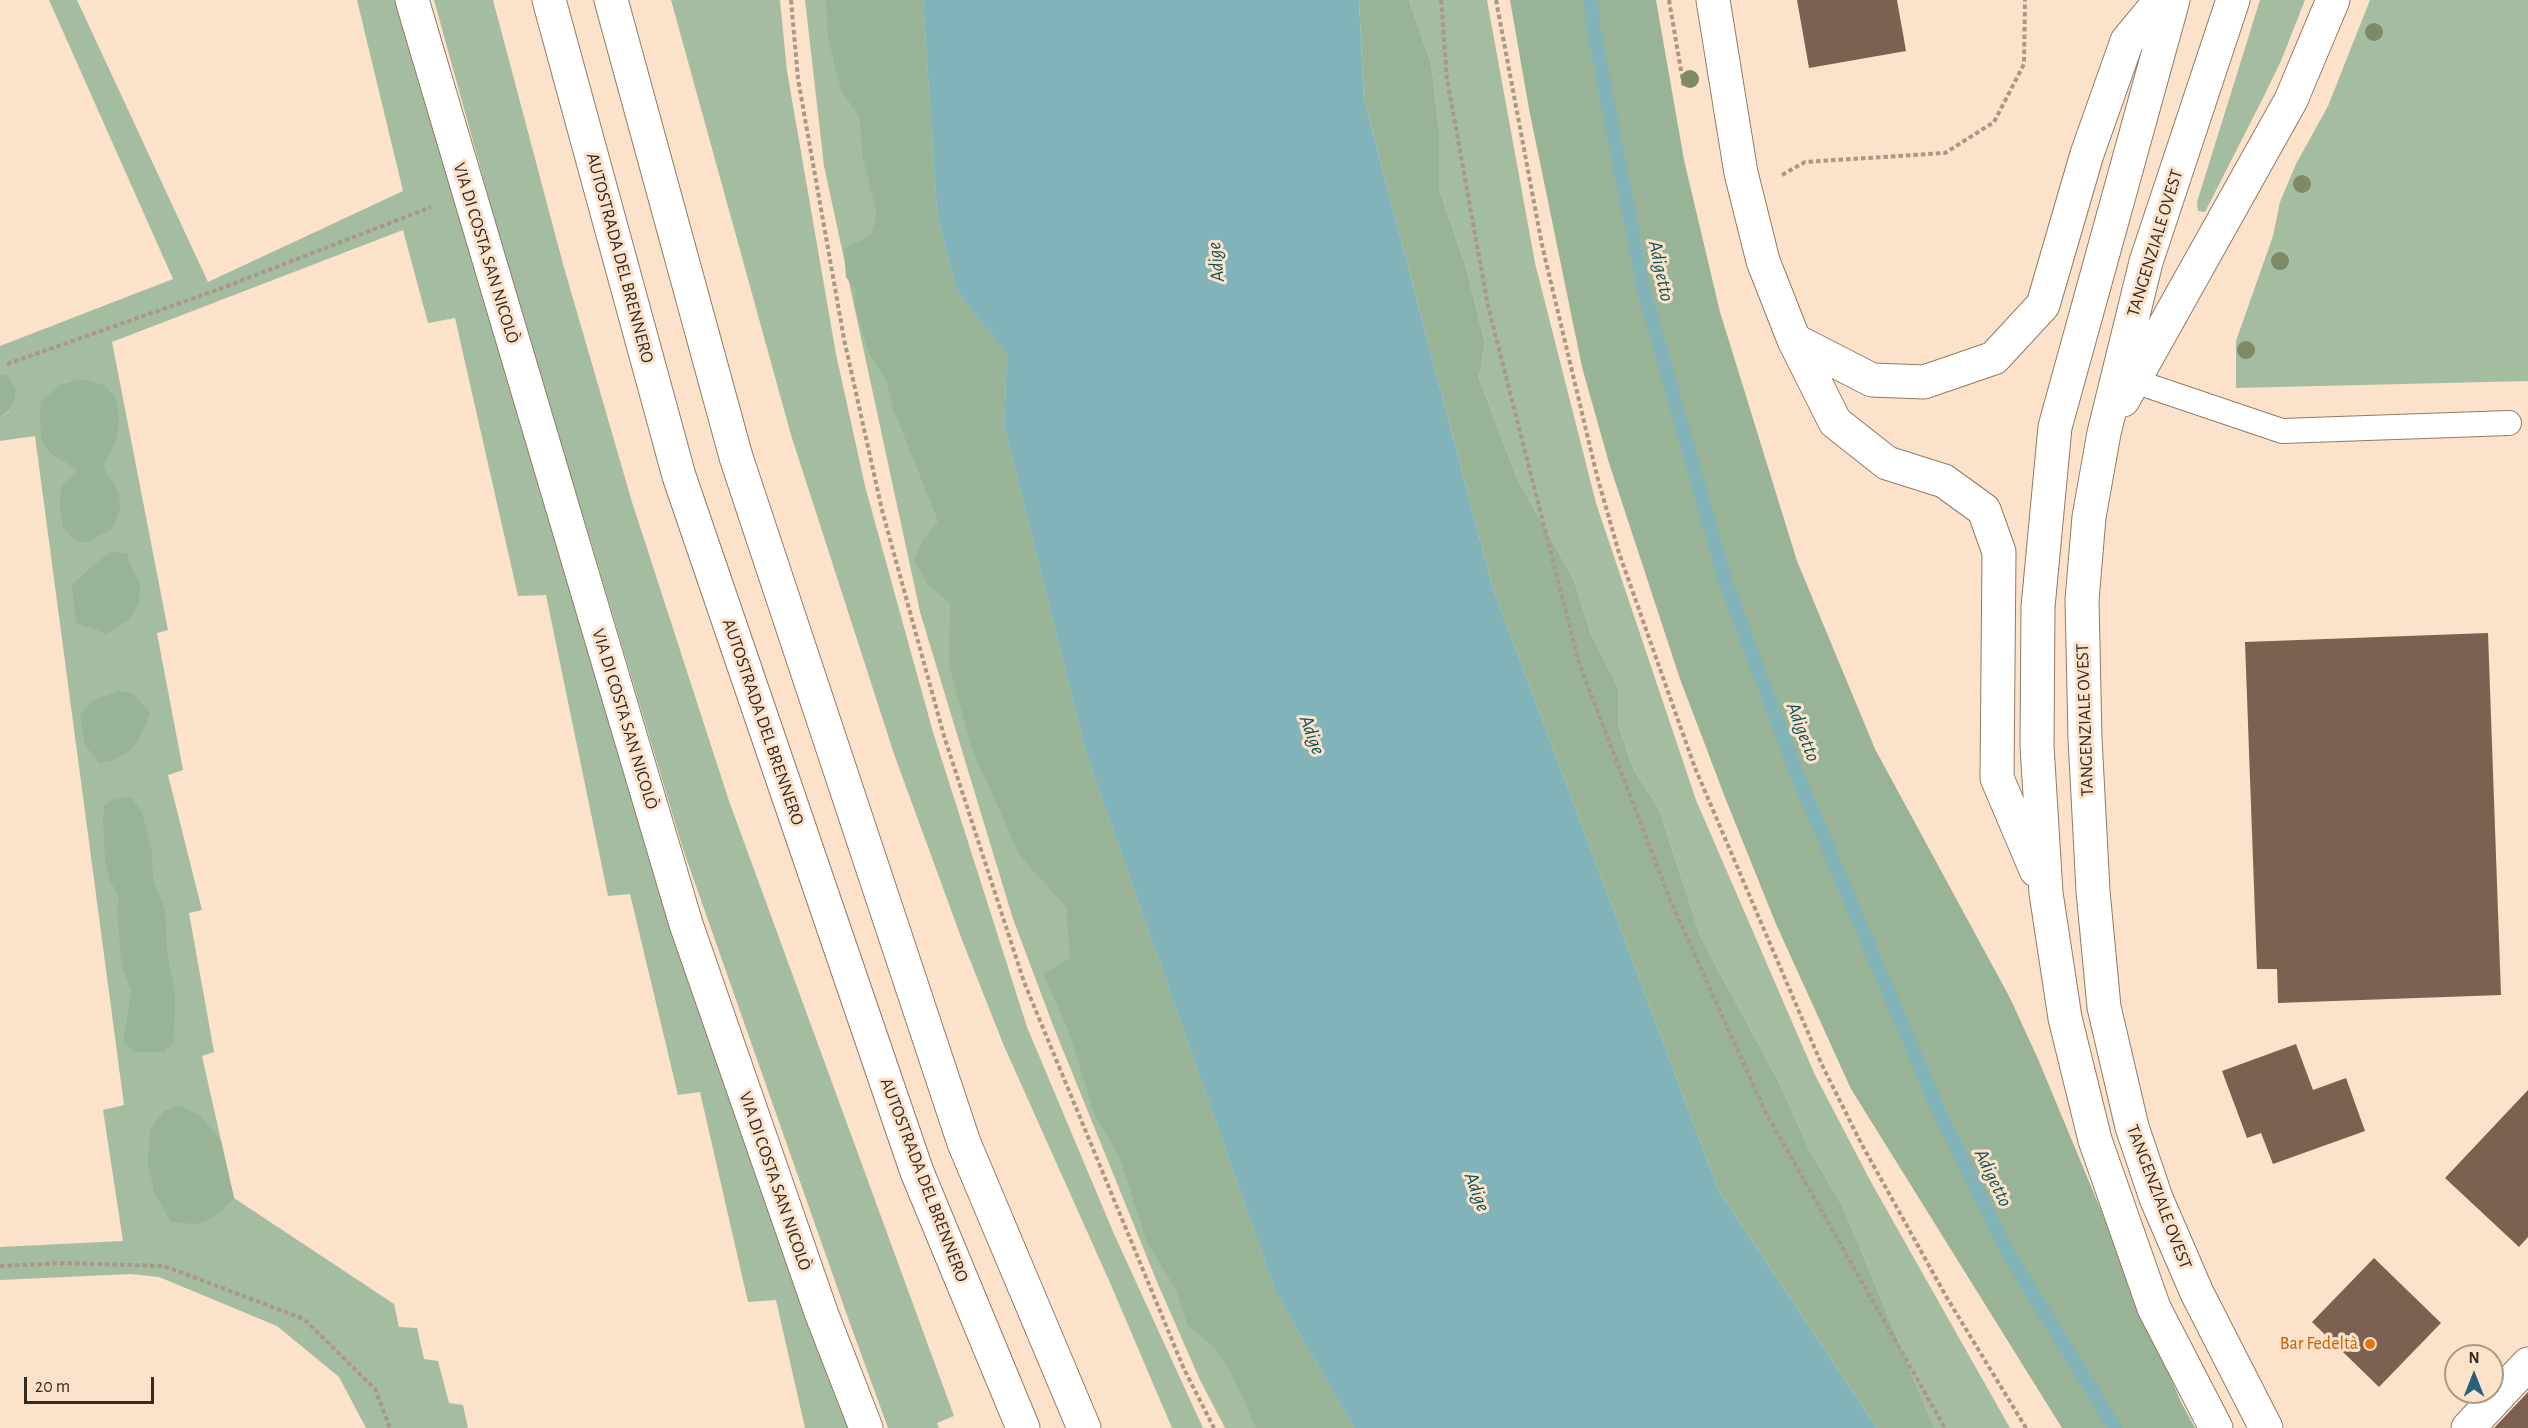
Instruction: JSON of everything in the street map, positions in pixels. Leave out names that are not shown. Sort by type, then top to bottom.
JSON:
[{"type":"main road","name":"VIA DI COSTA SAN NICOLÒ","points":[[412,0],[686,924],[822,1315],[866,1428]]},
{"type":"main road","name":"AUTOSTRADA DEL BRENNERO","points":[[549,0],[679,476],[917,1172],[1023,1428]]},
{"type":"main road","points":[[611,0],[736,457],[964,1143],[1084,1428]]},
{"type":"main road","points":[[1713,0],[1746,194],[1763,261],[1794,340],[1835,422],[1887,463],[1944,481],[1984,510],[1999,552],[1997,778],[2046,893]]},
{"type":"main road","points":[[1794,340],[1872,380],[1924,382],[1994,358],[2043,305],[2088,154],[2127,41],[2160,0]]},
{"type":"main road","points":[[2173,0],[2055,427],[2038,607],[2037,746],[2046,893],[2065,1018],[2095,1140],[2154,1308],[2216,1428]]},
{"type":"main road","name":"TANGENZIALE OVEST","points":[[2234,0],[2146,262],[2104,433],[2088,517],[2082,600],[2085,738],[2092,891],[2104,1007],[2132,1127],[2156,1198],[2196,1293],[2266,1428]]},
{"type":"main road","points":[[2104,433],[2291,100],[2333,0]]},
{"type":"main road","points":[[2468,1428],[2528,1364]]},
{"type":"lane","points":[[2134,381],[2282,431],[2509,423]]},
{"type":"path","points":[[791,0],[798,79],[844,339],[882,510],[944,735],[1024,982],[1184,1369],[1214,1428]]},
{"type":"path","points":[[1441,0],[1447,79],[1488,306],[1579,663],[1671,902],[1766,1113],[1945,1428]]},
{"type":"path","points":[[1496,0],[1542,245],[1594,466],[1619,553],[1695,768],[1821,1062],[1861,1143],[1947,1298],[2026,1428]]},
{"type":"path","points":[[1746,194],[1805,162],[1945,153],[1994,122],[2024,64],[2025,0]]},
{"type":"path","points":[[8,364],[225,287],[468,193]]},
{"type":"path","points":[[0,1266],[65,1263],[164,1266],[304,1319],[375,1389],[390,1428]]},
{"type":"green space","points":[[49,0],[77,0],[208,282],[403,191],[357,0],[395,0],[526,441],[853,1428],[805,1428],[776,1300],[748,1302],[700,1092],[678,1095],[630,894],[608,896],[546,595],[518,596],[455,318],[428,323],[403,230],[112,342],[168,630],[157,633],[183,770],[168,775],[202,910],[189,913],[214,1052],[202,1056],[234,1198],[394,1304],[399,1327],[417,1328],[424,1359],[438,1361],[449,1403],[463,1405],[468,1428],[366,1428],[339,1377],[277,1326],[159,1277],[131,1274],[0,1280],[0,1247],[123,1241],[103,1110],[124,1105],[35,436],[0,441],[0,417],[9,412],[6,374],[0,373],[0,346],[173,279]]},
{"type":"green space","points":[[434,0],[493,0],[563,264],[632,502],[729,801],[954,1416],[937,1423],[939,1428],[888,1428],[848,1318],[683,849],[590,539],[540,384]]},
{"type":"green space","points":[[671,0],[780,0],[787,71],[836,354],[865,486],[933,732],[1027,1027],[1114,1234],[1203,1428],[1172,1428],[1004,1046],[962,940],[894,754],[791,435]]},
{"type":"green space","points":[[805,0],[923,0],[937,213],[956,290],[1007,354],[1004,425],[1086,753],[1276,1293],[1354,1428],[1225,1428],[1200,1380],[1157,1282],[1054,1028],[1013,919],[920,612],[824,166]]},
{"type":"green space","points":[[826,0],[923,0],[937,213],[956,290],[1007,354],[1004,425],[1086,753],[1276,1293],[1354,1428],[1256,1428],[1232,1374],[1215,1348],[1188,1326],[1175,1288],[1146,1240],[1120,1158],[1095,1116],[1068,1029],[1043,974],[1070,958],[1066,907],[1020,856],[972,749],[949,666],[950,603],[928,585],[914,561],[923,540],[938,521],[893,408],[886,380],[869,353],[854,304],[856,291],[846,277],[844,249],[871,235],[877,214],[862,154],[860,118],[841,90],[828,38]]},
{"type":"green space","points":[[1359,0],[1409,0],[1431,63],[1439,128],[1439,189],[1466,267],[1485,343],[1479,378],[1517,478],[1574,580],[1591,634],[1618,687],[1618,724],[1633,768],[1659,809],[1701,938],[1778,1080],[1810,1151],[1844,1209],[1934,1428],[1877,1428],[1719,1191],[1492,585],[1364,99]]},
{"type":"green space","points":[[1409,0],[1487,0],[1535,263],[1596,503],[1696,800],[1815,1075],[1871,1182],[2010,1428],[1934,1428],[1844,1209],[1810,1151],[1778,1080],[1701,938],[1659,809],[1633,768],[1618,724],[1618,687],[1591,634],[1574,580],[1517,478],[1479,378],[1485,343],[1466,267],[1439,189],[1439,128],[1431,63]]},
{"type":"green space","points":[[1510,0],[1656,0],[1684,160],[1720,312],[1797,561],[1875,749],[2010,998],[2038,1059],[2180,1400],[2195,1428],[2062,1428],[1851,1089],[1776,924],[1726,800],[1680,679],[1609,463],[1582,367],[1529,109]]},
{"type":"green space","points":[[2260,0],[2305,0],[2281,61],[2263,98],[2205,212],[2198,211],[2197,202]]},
{"type":"green space","points":[[2370,0],[2528,0],[2528,381],[2236,388],[2236,341],[2273,236],[2280,202],[2296,164],[2328,106]]},
{"type":"green space","points":[[0,373],[6,374],[16,389],[14,401],[8,412],[0,417]]},
{"type":"green space","points":[[82,379],[104,385],[116,398],[119,420],[116,441],[103,467],[119,492],[120,508],[112,529],[85,543],[74,540],[63,527],[60,507],[61,486],[78,470],[50,453],[41,438],[40,419],[41,402],[59,385]]},
{"type":"green space","points":[[113,551],[129,554],[128,559],[140,585],[139,604],[128,620],[107,634],[76,623],[72,585]]},
{"type":"green space","points":[[118,691],[134,694],[150,713],[142,733],[131,750],[111,761],[99,763],[85,745],[80,715],[91,701]]},
{"type":"green space","points":[[131,797],[142,813],[152,851],[153,879],[165,909],[167,953],[175,992],[175,1014],[173,1043],[164,1052],[136,1052],[123,1043],[131,993],[121,961],[117,910],[119,896],[110,881],[105,861],[103,822],[104,806],[112,800]]},
{"type":"green space","points":[[179,1106],[201,1116],[221,1141],[234,1198],[223,1210],[208,1220],[195,1224],[171,1222],[154,1193],[148,1162],[150,1130],[164,1111]]},
{"type":"water","name":"Adige","points":[[923,0],[1359,0],[1364,99],[1492,585],[1719,1191],[1877,1428],[1354,1428],[1276,1293],[1086,753],[1004,425],[1007,354],[956,290],[937,213]]},
{"type":"building","points":[[1797,0],[1897,0],[1906,51],[1809,68]]},
{"type":"building","points":[[2488,633],[2501,995],[2278,1003],[2277,969],[2257,969],[2245,642]]},
{"type":"building","points":[[2296,1044],[2313,1090],[2346,1078],[2365,1131],[2273,1164],[2261,1133],[2247,1138],[2222,1071]]},
{"type":"building","points":[[2528,1090],[2528,1237],[2519,1247],[2445,1178]]},
{"type":"building","points":[[2374,1258],[2441,1323],[2379,1387],[2312,1322]]},
{"type":"building","points":[[2528,1392],[2528,1428],[2494,1428]]},
{"type":"waterway","name":"Adigetto","points":[[1591,0],[1593,25],[1643,287],[1725,580],[1796,772],[1937,1107],[2005,1248],[2115,1428]]},
{"type":"place","name":"Bar Fedeltà","points":[[2370,1344]]}]
